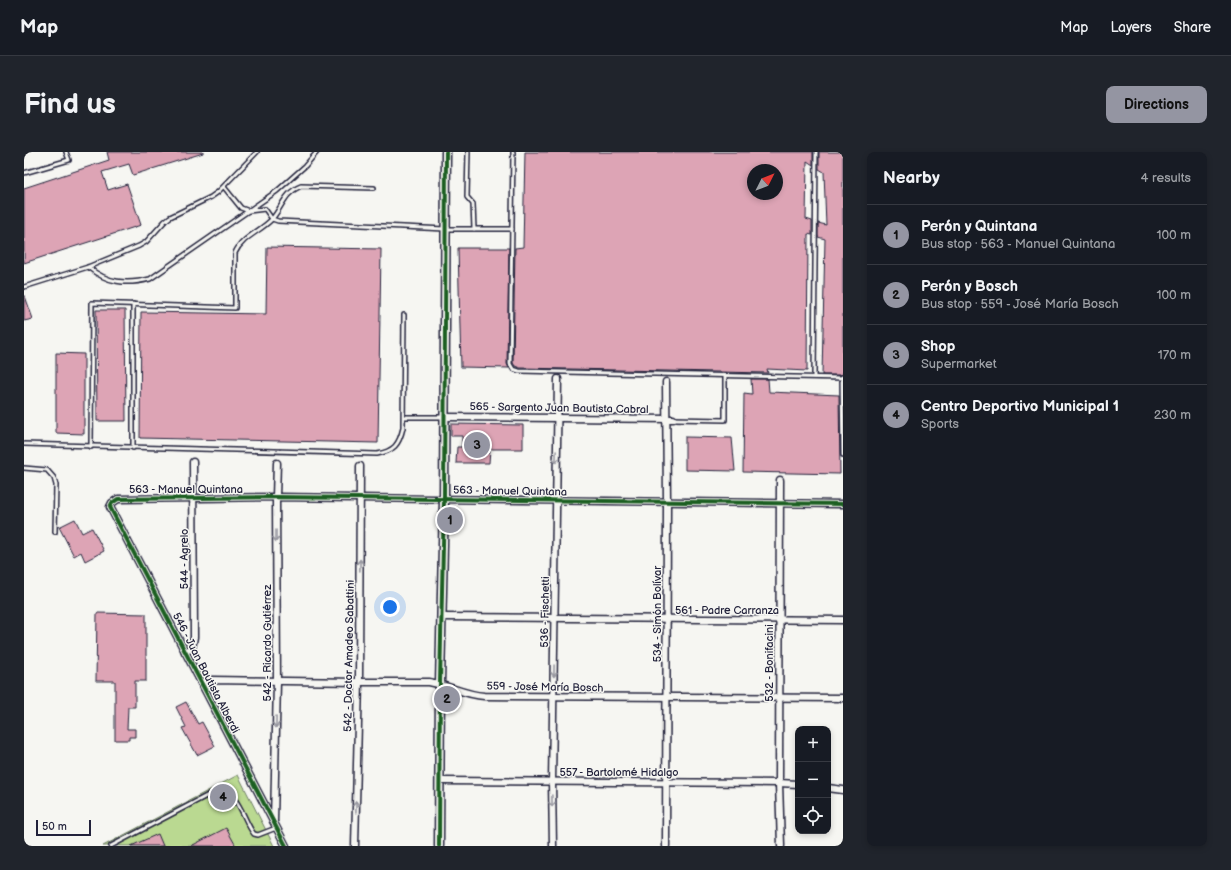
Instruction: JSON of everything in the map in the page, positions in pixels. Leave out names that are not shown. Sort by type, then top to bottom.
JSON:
[{"type":"street","points":[[440,846],[440,684],[444,499],[446,152]]},
{"type":"street","name":"536 - Fischetti","points":[[553,846],[552,782],[558,379]]},
{"type":"street","name":"534 - Simón Bolívar","points":[[666,382],[666,846]]},
{"type":"street","name":"565 - Sargento Juan Bautista Cabral","points":[[444,417],[673,419]]},
{"type":"street","name":"544 - Agrelo","points":[[185,652],[192,648],[194,637],[193,462]]},
{"type":"street","name":"542 - Ricardo Gutiérrez","points":[[275,825],[277,681],[277,463]]},
{"type":"street","name":"542 - Doctor Amadeo Sabattini","points":[[355,846],[359,682],[360,466]]},
{"type":"street","name":"532 - Bonifacini","points":[[780,480],[779,699],[781,846]]},
{"type":"street","name":"563 - Manuel Quintana","points":[[110,508],[112,503],[118,499],[276,497],[843,504]]},
{"type":"street","name":"546 - Juan Bautista Alberdi","points":[[110,508],[286,846]]},
{"type":"street","name":"561 - Padre Carranza","points":[[442,617],[667,620],[843,620]]},
{"type":"street","name":"559 - José María Bosch","points":[[201,683],[206,680],[429,682],[478,696],[779,699],[843,698]]},
{"type":"street","name":"557 - Bartolomé Hidalgo","points":[[441,780],[795,784]]},
{"type":"street","points":[[831,788],[843,790]]},
{"type":"lane","points":[[24,174],[69,160],[66,152]]},
{"type":"lane","points":[[24,287],[88,267],[146,242],[170,217],[211,197],[224,187],[257,152]]},
{"type":"lane","points":[[88,267],[96,274],[114,281],[127,283],[150,279],[277,191],[305,166],[317,152]]},
{"type":"lane","points":[[468,152],[467,197],[473,204],[474,229]]},
{"type":"lane","points":[[513,152],[510,364],[513,369],[518,371],[842,378],[843,455]]},
{"type":"lane","points":[[814,377],[816,152]]},
{"type":"lane","points":[[91,447],[92,303],[235,308],[235,253],[238,246],[272,219],[292,189],[301,186],[374,188]]},
{"type":"lane","points":[[224,187],[241,208],[249,211],[264,209],[272,219],[278,221],[474,229],[512,229]]},
{"type":"lane","points":[[133,304],[133,448]]},
{"type":"lane","points":[[24,444],[377,454],[388,452],[395,446],[401,437],[404,428],[404,315]]},
{"type":"lane","points":[[673,419],[725,420],[725,375]]},
{"type":"lane","points":[[404,417],[444,417]]},
{"type":"lane","points":[[24,468],[47,470],[54,478],[56,485],[55,532]]},
{"type":"lane","points":[[111,846],[216,791],[223,791],[230,794],[235,800],[254,834],[258,835],[275,825]]},
{"type":"green space","points":[[238,775],[274,846],[103,846]]},
{"type":"building","points":[[107,152],[203,153],[133,175],[129,164],[102,172],[108,190],[127,184],[141,225],[24,263],[24,188],[109,160]]},
{"type":"building","points":[[525,152],[813,152],[813,165],[807,161],[806,219],[812,221],[812,235],[808,234],[807,371],[767,369],[768,373],[520,368],[515,366],[513,363],[515,248],[523,247]]},
{"type":"building","points":[[819,152],[843,152],[843,374],[840,375],[822,375],[825,239],[818,237],[818,223],[826,225],[824,172],[819,169]]},
{"type":"building","points":[[267,247],[381,249],[378,443],[140,438],[141,312],[266,314]]},
{"type":"building","points":[[458,248],[509,248],[507,364],[509,368],[461,367]]},
{"type":"building","points":[[24,296],[33,319],[24,321]]},
{"type":"building","points":[[96,310],[125,310],[126,421],[97,421]]},
{"type":"building","points":[[56,353],[84,354],[84,434],[56,433]]},
{"type":"building","points":[[751,379],[768,379],[769,392],[839,395],[840,474],[743,472],[744,393],[752,394]]},
{"type":"building","points":[[451,424],[523,425],[523,449],[490,449],[489,463],[456,463],[457,447],[462,447],[462,436],[451,436]]},
{"type":"building","points":[[685,437],[732,438],[735,471],[685,470]]},
{"type":"building","points":[[75,519],[82,533],[92,528],[104,551],[85,561],[81,552],[74,556],[59,527]]},
{"type":"building","points":[[97,613],[146,614],[146,681],[135,681],[135,707],[128,707],[127,729],[135,729],[135,737],[129,737],[129,740],[115,740],[115,681],[96,681]]},
{"type":"building","points":[[186,702],[198,724],[202,722],[215,746],[197,755],[182,728],[186,727],[176,707]]},
{"type":"building","points":[[226,828],[236,846],[191,846]]},
{"type":"building","points":[[158,834],[163,846],[131,846]]},
{"type":"cycle path","points":[[439,846],[440,684],[444,499],[446,152]]},
{"type":"cycle path","points":[[286,846],[110,507],[112,503],[118,499],[276,497],[843,504]]},
{"type":"place","name":"Shop","points":[[477,445]]},
{"type":"place","name":"Perón y Quintana","points":[[450,520]]},
{"type":"place","name":"Perón y Bosch","points":[[447,699]]},
{"type":"place","name":"Centro Deportivo Municipal 1","points":[[223,797]]}]
